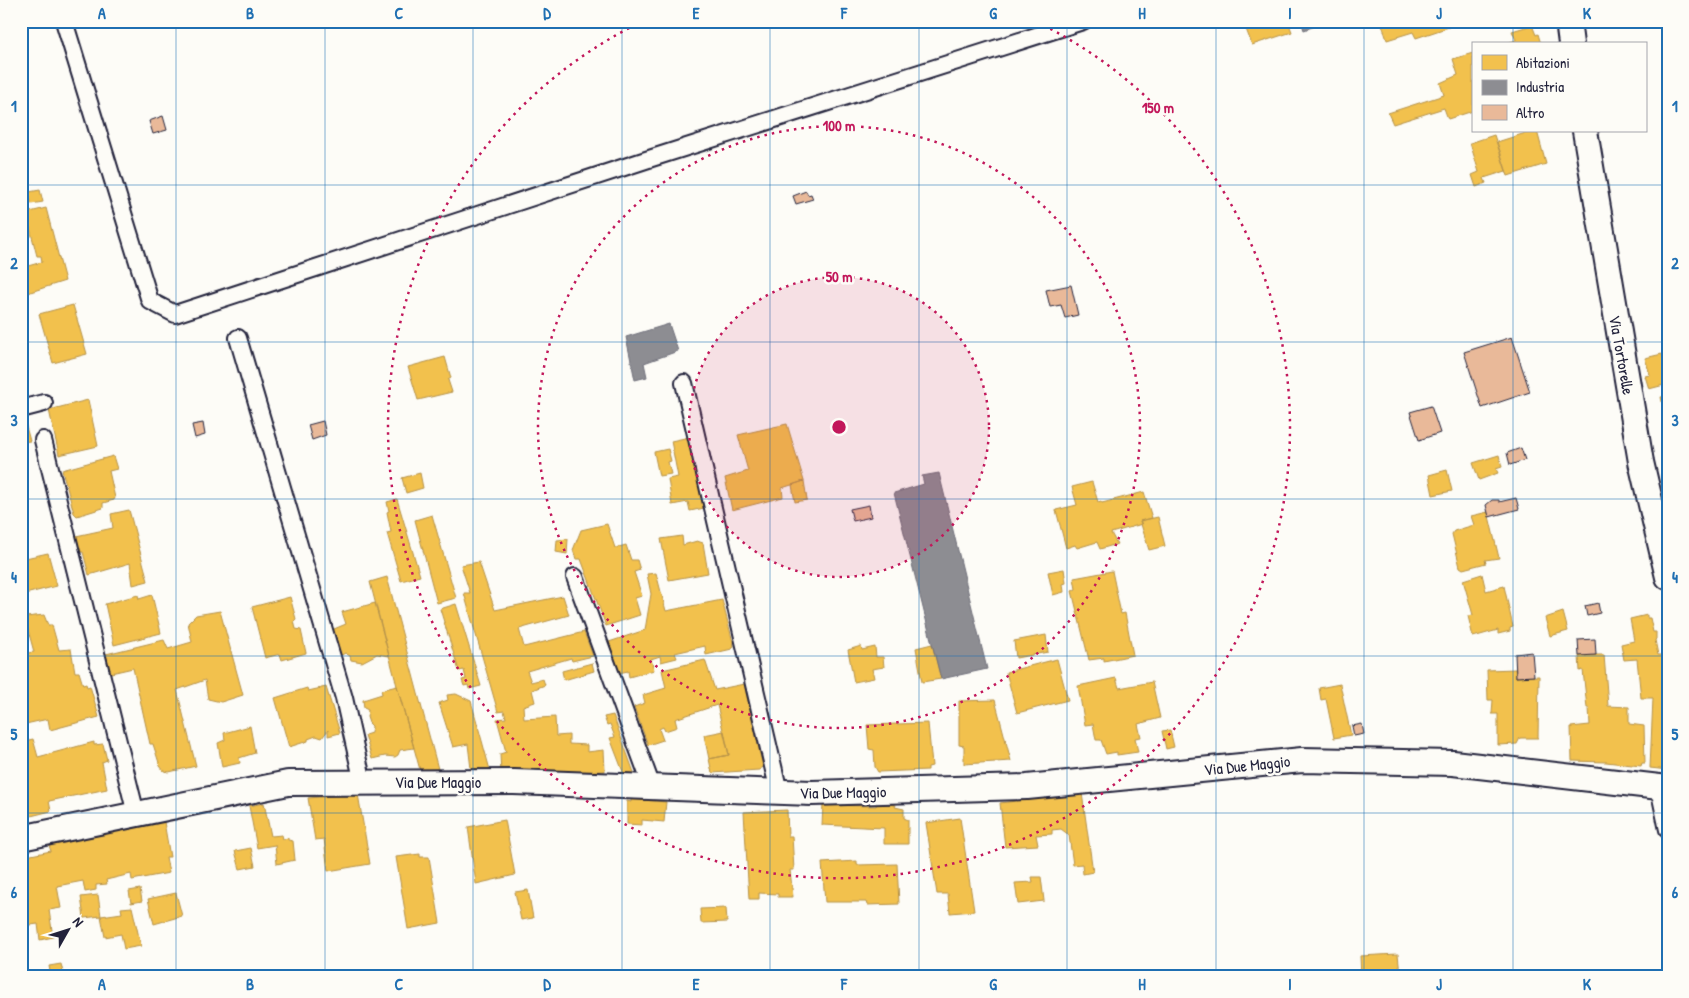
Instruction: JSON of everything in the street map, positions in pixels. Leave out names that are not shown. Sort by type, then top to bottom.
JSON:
[{"type":"main road","points":[[1568,21],[1571,42]]},
{"type":"main road","name":"Via Tortorelle","points":[[1585,132],[1640,462],[1668,577]]},
{"type":"main road","name":"Via Due Maggio","points":[[21,838],[288,783],[514,782],[779,792],[1027,787],[1302,760],[1453,764],[1663,788]]},
{"type":"street","points":[[64,21],[150,301],[175,314],[643,161],[1083,21]]},
{"type":"street","points":[[238,338],[344,698],[363,783]]},
{"type":"street","points":[[684,382],[779,792]]},
{"type":"street","points":[[21,409],[44,403]]},
{"type":"street","points":[[43,440],[136,814]]},
{"type":"street","points":[[575,577],[652,787]]},
{"type":"street","points":[[1663,788],[1668,830]]},
{"type":"building: Abitazioni","points":[[1243,21],[1288,21],[1292,32],[1252,45]]},
{"type":"building: Abitazioni","points":[[1381,21],[1452,21],[1449,27],[1416,38],[1413,32],[1387,40]]},
{"type":"building: Abitazioni","points":[[1532,25],[1540,42],[1510,42],[1516,40],[1512,31]]},
{"type":"building: Abitazioni","points":[[1472,53],[1472,111],[1448,119],[1444,108],[1393,124],[1388,113],[1444,95],[1440,83],[1458,75],[1453,59]]},
{"type":"building: Abitazioni","points":[[1529,132],[1537,132],[1546,164],[1508,176],[1497,142]]},
{"type":"building: Abitazioni","points":[[1494,135],[1506,171],[1484,178],[1486,183],[1476,187],[1472,175],[1479,172],[1470,143]]},
{"type":"building: Abitazioni","points":[[40,190],[43,202],[31,204],[29,192]]},
{"type":"building: Abitazioni","points":[[46,208],[65,281],[21,295],[21,268],[42,262],[41,256],[37,256],[26,213]]},
{"type":"building: Abitazioni","points":[[73,305],[87,354],[53,363],[39,314]]},
{"type":"building: Abitazioni","points":[[1662,354],[1665,364],[1668,363],[1668,384],[1649,389],[1645,376],[1650,375],[1645,358]]},
{"type":"building: Abitazioni","points":[[445,357],[451,378],[448,380],[452,392],[418,400],[408,367]]},
{"type":"building: Abitazioni","points":[[1668,396],[1668,414],[1665,415],[1661,397]]},
{"type":"building: Abitazioni","points":[[88,400],[98,446],[59,455],[49,410]]},
{"type":"building: Abitazioni","points":[[23,416],[30,441],[21,442],[21,417]]},
{"type":"building: Abitazioni","points":[[787,424],[804,481],[782,488],[783,497],[732,510],[725,478],[748,471],[738,435]]},
{"type":"building: Abitazioni","points":[[1668,427],[1668,447],[1663,428]]},
{"type":"building: Abitazioni","points":[[694,436],[709,507],[690,511],[688,502],[672,505],[668,479],[678,477],[671,441]]},
{"type":"building: Abitazioni","points":[[668,449],[671,461],[668,462],[671,474],[659,476],[654,452]]},
{"type":"building: Abitazioni","points":[[1499,455],[1502,467],[1496,469],[1498,473],[1479,480],[1473,463]]},
{"type":"building: Abitazioni","points":[[113,456],[117,469],[109,471],[114,500],[103,503],[103,508],[77,516],[74,513],[62,470]]},
{"type":"building: Abitazioni","points":[[1447,470],[1452,491],[1433,495],[1429,475]]},
{"type":"building: Abitazioni","points":[[420,473],[423,488],[406,493],[402,478]]},
{"type":"building: Abitazioni","points":[[804,481],[807,500],[795,502],[792,485]]},
{"type":"building: Abitazioni","points":[[1092,482],[1098,502],[1101,501],[1102,503],[1144,492],[1152,518],[1140,521],[1142,524],[1111,533],[1117,544],[1100,549],[1097,542],[1077,548],[1075,545],[1066,548],[1056,510],[1077,505],[1072,487]]},
{"type":"building: Abitazioni","points":[[397,499],[420,576],[401,581],[387,533],[391,532],[387,502]]},
{"type":"building: Abitazioni","points":[[129,510],[148,581],[133,585],[130,563],[89,575],[83,552],[80,552],[76,536],[113,528],[111,514]]},
{"type":"building: Abitazioni","points":[[1488,512],[1499,558],[1485,560],[1486,563],[1463,569],[1460,567],[1452,534],[1454,531],[1474,525],[1471,516]]},
{"type":"building: Abitazioni","points":[[432,515],[456,598],[437,603],[415,520]]},
{"type":"building: Abitazioni","points":[[1158,517],[1165,546],[1149,550],[1140,521]]},
{"type":"building: Abitazioni","points":[[607,524],[615,548],[626,545],[631,560],[637,560],[640,570],[634,572],[642,596],[635,598],[640,615],[606,626],[581,559],[576,559],[573,550],[581,530]]},
{"type":"building: Abitazioni","points":[[682,536],[683,545],[697,541],[703,543],[708,573],[669,580],[661,539]]},
{"type":"building: Abitazioni","points":[[568,539],[567,554],[556,552],[557,540]]},
{"type":"building: Abitazioni","points":[[48,553],[57,586],[21,595],[21,559]]},
{"type":"building: Abitazioni","points":[[479,562],[495,610],[563,596],[569,615],[519,629],[524,647],[584,632],[593,656],[572,661],[571,658],[527,671],[531,682],[543,679],[545,685],[532,690],[535,702],[523,706],[524,719],[555,717],[556,736],[569,735],[569,744],[587,745],[587,752],[604,750],[605,771],[501,774],[500,754],[506,752],[497,719],[506,718],[504,711],[498,712],[464,593],[470,593],[461,565]]},
{"type":"building: Abitazioni","points":[[1064,569],[1066,583],[1063,584],[1064,592],[1053,595],[1048,572]]},
{"type":"building: Abitazioni","points":[[1112,571],[1121,614],[1125,613],[1133,655],[1104,661],[1104,658],[1089,660],[1072,591],[1076,589],[1074,578]]},
{"type":"building: Abitazioni","points":[[656,573],[666,611],[722,600],[734,646],[732,649],[706,655],[705,646],[675,653],[677,658],[661,662],[660,656],[651,659],[654,670],[629,677],[628,671],[614,674],[606,643],[645,630],[651,594],[647,574]]},
{"type":"building: Abitazioni","points":[[1482,574],[1486,591],[1504,586],[1513,627],[1510,628],[1510,631],[1498,634],[1498,630],[1473,637],[1468,616],[1473,615],[1463,580]]},
{"type":"building: Abitazioni","points":[[387,577],[438,769],[420,770],[397,686],[370,582]]},
{"type":"building: Abitazioni","points":[[138,595],[139,599],[152,595],[161,633],[114,645],[105,604]]},
{"type":"building: Abitazioni","points":[[290,597],[296,619],[294,621],[296,629],[301,630],[306,653],[282,660],[280,654],[265,658],[252,607]]},
{"type":"building: Abitazioni","points":[[375,603],[389,656],[377,654],[362,662],[351,660],[350,656],[345,653],[342,655],[338,652],[335,645],[337,637],[333,632],[334,629],[346,624],[342,612]]},
{"type":"building: Abitazioni","points":[[456,604],[481,686],[469,689],[468,685],[464,686],[462,680],[466,679],[464,670],[459,671],[440,609]]},
{"type":"building: Abitazioni","points":[[21,610],[24,610],[26,617],[44,615],[48,625],[52,625],[59,650],[71,649],[75,672],[79,672],[83,685],[90,686],[99,717],[50,730],[48,719],[21,725],[21,688],[23,687],[21,654],[34,652],[25,619],[21,620]]},
{"type":"building: Abitazioni","points":[[220,611],[243,695],[221,702],[208,699],[205,680],[177,690],[196,766],[169,772],[164,771],[160,766],[153,744],[150,744],[133,668],[111,673],[106,654],[164,640],[168,649],[192,642],[188,623],[196,615]]},
{"type":"building: Abitazioni","points":[[1563,612],[1568,631],[1550,636],[1545,618]]},
{"type":"building: Abitazioni","points":[[1647,615],[1647,618],[1650,618],[1653,632],[1656,632],[1655,640],[1658,655],[1666,655],[1668,657],[1668,770],[1650,768],[1653,698],[1641,698],[1637,659],[1624,660],[1621,644],[1634,641],[1630,619]]},
{"type":"building: Abitazioni","points":[[1046,635],[1048,652],[1016,658],[1014,641]]},
{"type":"building: Abitazioni","points":[[932,644],[941,679],[922,682],[916,648]]},
{"type":"building: Abitazioni","points":[[861,646],[862,650],[875,647],[876,657],[883,657],[884,667],[872,669],[874,678],[854,682],[848,650]]},
{"type":"building: Abitazioni","points":[[1604,655],[1608,706],[1629,707],[1629,724],[1644,726],[1645,763],[1642,763],[1641,766],[1572,761],[1571,727],[1590,725],[1583,670],[1580,671],[1579,656]]},
{"type":"building: Abitazioni","points":[[1057,659],[1068,700],[1017,713],[1006,672]]},
{"type":"building: Abitazioni","points":[[705,660],[715,690],[744,684],[763,767],[759,770],[712,773],[709,759],[729,755],[717,705],[675,719],[677,727],[665,731],[663,727],[659,729],[663,740],[648,745],[634,707],[645,703],[643,695],[666,688],[662,670]]},
{"type":"building: Abitazioni","points":[[592,663],[594,671],[564,680],[562,671]]},
{"type":"building: Abitazioni","points":[[1516,669],[1516,677],[1539,676],[1538,738],[1520,738],[1517,744],[1498,745],[1498,714],[1492,714],[1493,700],[1488,700],[1487,670]]},
{"type":"building: Abitazioni","points":[[1116,678],[1119,688],[1152,682],[1160,718],[1138,724],[1141,737],[1135,738],[1138,752],[1117,755],[1117,752],[1106,754],[1101,740],[1096,740],[1093,724],[1085,725],[1078,686]]},
{"type":"building: Abitazioni","points":[[1340,684],[1351,735],[1334,738],[1326,699],[1321,700],[1319,688]]},
{"type":"building: Abitazioni","points":[[397,686],[414,748],[400,750],[395,757],[385,756],[372,759],[365,735],[371,733],[372,726],[369,723],[367,717],[368,710],[364,708],[363,700],[382,694],[381,690]]},
{"type":"building: Abitazioni","points":[[326,687],[340,733],[328,736],[328,730],[322,738],[316,736],[308,739],[308,741],[289,747],[275,698],[307,688],[308,691]]},
{"type":"building: Abitazioni","points":[[456,694],[471,701],[490,770],[471,769],[468,744],[453,747],[439,703],[448,700],[447,695]]},
{"type":"building: Abitazioni","points":[[995,700],[1011,761],[964,764],[964,746],[959,745],[959,701]]},
{"type":"building: Abitazioni","points":[[613,715],[636,778],[625,777],[610,738],[615,737],[610,724],[607,725],[604,717]]},
{"type":"building: Abitazioni","points":[[928,723],[932,766],[928,767],[928,770],[878,772],[875,767],[874,750],[869,749],[867,725]]},
{"type":"building: Abitazioni","points":[[250,726],[255,753],[239,758],[240,763],[222,767],[218,743],[225,740],[224,733]]},
{"type":"building: Abitazioni","points":[[1170,730],[1174,747],[1166,749],[1162,731]]},
{"type":"building: Abitazioni","points":[[724,731],[729,755],[709,759],[704,735]]},
{"type":"building: Abitazioni","points":[[33,739],[38,757],[94,742],[94,745],[103,744],[107,760],[102,762],[107,789],[49,801],[51,811],[27,817],[21,790],[21,742]]},
{"type":"building: Abitazioni","points":[[1082,793],[1093,872],[1083,874],[1082,864],[1073,865],[1069,835],[1061,829],[1052,830],[1052,834],[1036,835],[1038,845],[1005,847],[1000,803]]},
{"type":"building: Abitazioni","points":[[358,794],[370,864],[328,871],[324,839],[315,840],[308,798]]},
{"type":"building: Abitazioni","points":[[631,799],[666,802],[664,822],[642,820],[642,825],[627,824],[627,801],[631,802]]},
{"type":"building: Abitazioni","points":[[264,803],[271,836],[282,835],[283,839],[288,838],[288,840],[293,841],[295,860],[277,864],[275,845],[257,848],[249,806]]},
{"type":"building: Abitazioni","points":[[877,803],[896,805],[895,807],[904,809],[904,818],[908,820],[908,844],[884,844],[884,828],[822,825],[823,805],[876,806]]},
{"type":"building: Abitazioni","points":[[787,810],[788,836],[792,836],[794,870],[790,870],[793,897],[778,897],[778,894],[759,893],[759,899],[749,899],[744,812]]},
{"type":"building: Abitazioni","points":[[163,816],[170,857],[166,857],[169,873],[132,880],[131,874],[106,880],[107,884],[96,885],[96,890],[85,892],[83,881],[57,886],[61,908],[49,910],[53,937],[40,940],[38,924],[23,926],[21,915],[21,857],[51,851],[48,843]]},
{"type":"building: Abitazioni","points":[[960,818],[974,911],[950,913],[948,894],[937,894],[926,823]]},
{"type":"building: Abitazioni","points":[[505,820],[515,875],[476,884],[468,827]]},
{"type":"building: Abitazioni","points":[[251,848],[255,866],[240,869],[235,851]]},
{"type":"building: Abitazioni","points":[[420,854],[420,857],[429,857],[440,923],[408,929],[396,857]]},
{"type":"building: Abitazioni","points":[[857,861],[857,865],[897,864],[899,904],[867,905],[866,902],[825,902],[822,863]]},
{"type":"building: Abitazioni","points":[[1032,877],[1041,877],[1044,901],[1018,904],[1015,883],[1033,882]]},
{"type":"building: Abitazioni","points":[[140,889],[142,901],[131,903],[129,891]]},
{"type":"building: Abitazioni","points":[[528,890],[533,918],[521,920],[515,892]]},
{"type":"building: Abitazioni","points":[[176,893],[182,916],[154,924],[148,899]]},
{"type":"building: Abitazioni","points":[[98,895],[101,916],[84,918],[81,897]]},
{"type":"building: Abitazioni","points":[[132,907],[141,946],[124,949],[121,934],[105,937],[101,916],[122,913],[121,908]]},
{"type":"building: Abitazioni","points":[[726,908],[727,922],[701,923],[700,909]]},
{"type":"building: Abitazioni","points":[[1398,954],[1400,973],[1381,975],[1381,977],[1361,977],[1360,956]]},
{"type":"building: Abitazioni","points":[[61,964],[64,976],[51,977],[49,966]]},
{"type":"building: Industria","points":[[1301,21],[1329,21],[1304,30]]},
{"type":"building: Industria","points":[[669,324],[678,351],[644,363],[647,377],[635,380],[626,337]]},
{"type":"building: Industria","points":[[939,473],[987,669],[941,679],[894,493],[924,484],[922,476]]},
{"type":"building: Altro","points":[[163,116],[167,130],[153,134],[149,121]]},
{"type":"building: Altro","points":[[806,191],[808,195],[811,194],[813,199],[796,204],[793,196]]},
{"type":"building: Altro","points":[[1071,285],[1078,315],[1065,318],[1061,305],[1050,307],[1046,290]]},
{"type":"building: Altro","points":[[1512,337],[1530,392],[1482,408],[1464,352]]},
{"type":"building: Altro","points":[[1431,406],[1440,433],[1419,440],[1410,412]]},
{"type":"building: Altro","points":[[323,421],[326,435],[312,440],[308,425]]},
{"type":"building: Altro","points":[[203,423],[205,435],[195,438],[192,425]]},
{"type":"building: Altro","points":[[1521,448],[1525,460],[1510,465],[1507,453]]},
{"type":"building: Altro","points":[[1516,498],[1519,509],[1489,517],[1486,505],[1492,500],[1499,500],[1499,502]]},
{"type":"building: Altro","points":[[869,505],[871,517],[853,521],[850,509]]},
{"type":"building: Altro","points":[[1598,603],[1600,613],[1587,616],[1585,606]]},
{"type":"building: Altro","points":[[1595,639],[1596,655],[1579,656],[1578,640]]},
{"type":"building: Altro","points":[[1532,652],[1534,676],[1516,677],[1515,654]]},
{"type":"building: Altro","points":[[1362,724],[1364,734],[1354,736],[1352,726]]}]
